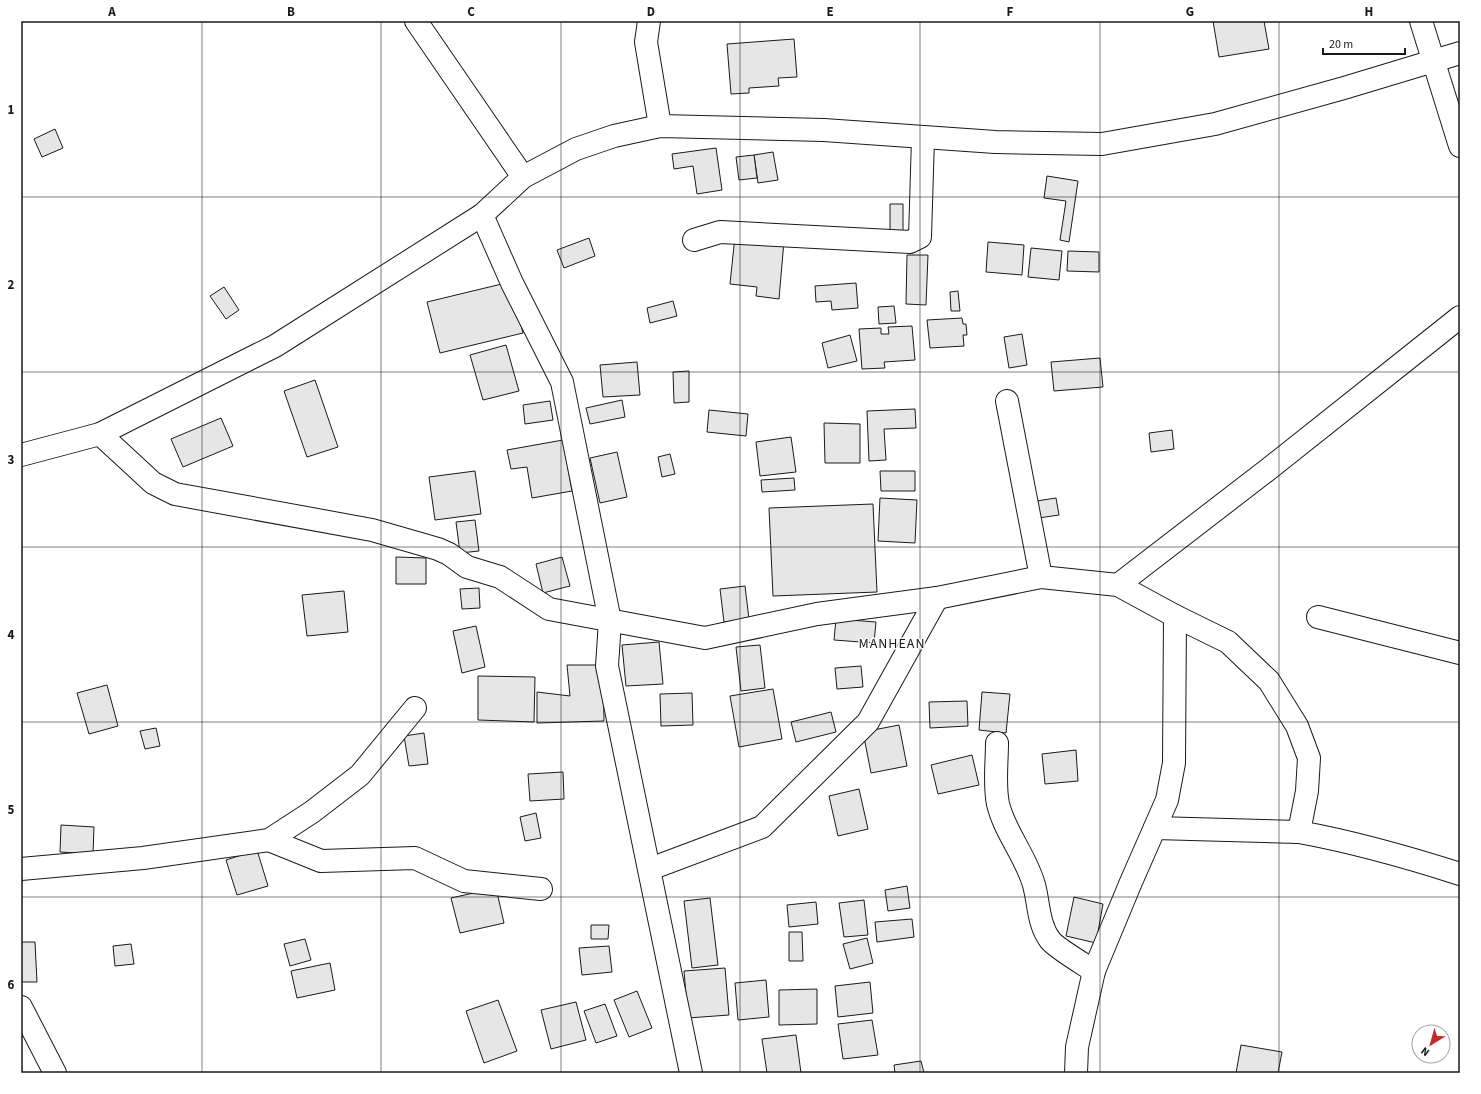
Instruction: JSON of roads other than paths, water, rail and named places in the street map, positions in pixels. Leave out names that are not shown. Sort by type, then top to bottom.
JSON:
[{"type":"street","points":[[416,21],[523,178]]},
{"type":"street","points":[[649,21],[646,42],[660,126]]},
{"type":"street","points":[[1421,21],[1460,146]]},
{"type":"street","points":[[21,455],[100,434],[275,346],[482,215],[523,178],[576,149],[614,136],[660,126],[824,130],[995,142],[1102,144],[1215,124],[1344,88],[1460,53]]},
{"type":"street","points":[[694,240],[720,232],[910,242],[920,236],[923,138]]},
{"type":"street","points":[[482,215],[512,283],[562,382],[610,621],[607,666],[692,1073]]},
{"type":"street","points":[[1118,584],[1270,468],[1460,317]]},
{"type":"street","points":[[1007,401],[1041,577]]},
{"type":"street","points":[[100,434],[153,483],[175,494],[372,530],[438,548],[467,567],[500,577],[549,609],[705,638],[817,614],[937,598],[1041,577],[1118,584],[1175,616],[1228,642],[1269,681],[1297,726],[1309,758],[1307,791],[1299,832]]},
{"type":"street","points":[[650,869],[762,827],[868,722],[937,598]]},
{"type":"street","points":[[1076,1073],[1076,1047],[1094,971],[1167,800],[1174,763],[1175,616]]},
{"type":"street","points":[[1318,617],[1460,653]]},
{"type":"street","points":[[21,869],[143,858],[269,840],[312,812],[360,775],[414,708]]},
{"type":"street","points":[[997,743],[998,802],[1001,815],[1026,863],[1034,886],[1039,915],[1044,928],[1050,941],[1094,971]]},
{"type":"street","points":[[1155,828],[1299,832],[1390,853],[1460,874]]},
{"type":"street","points":[[269,840],[321,861],[415,858],[464,881],[541,889]]},
{"type":"street","points":[[21,1007],[55,1073]]},
{"type":"district","name":"MANHEAN","points":[[892,643]]}]
